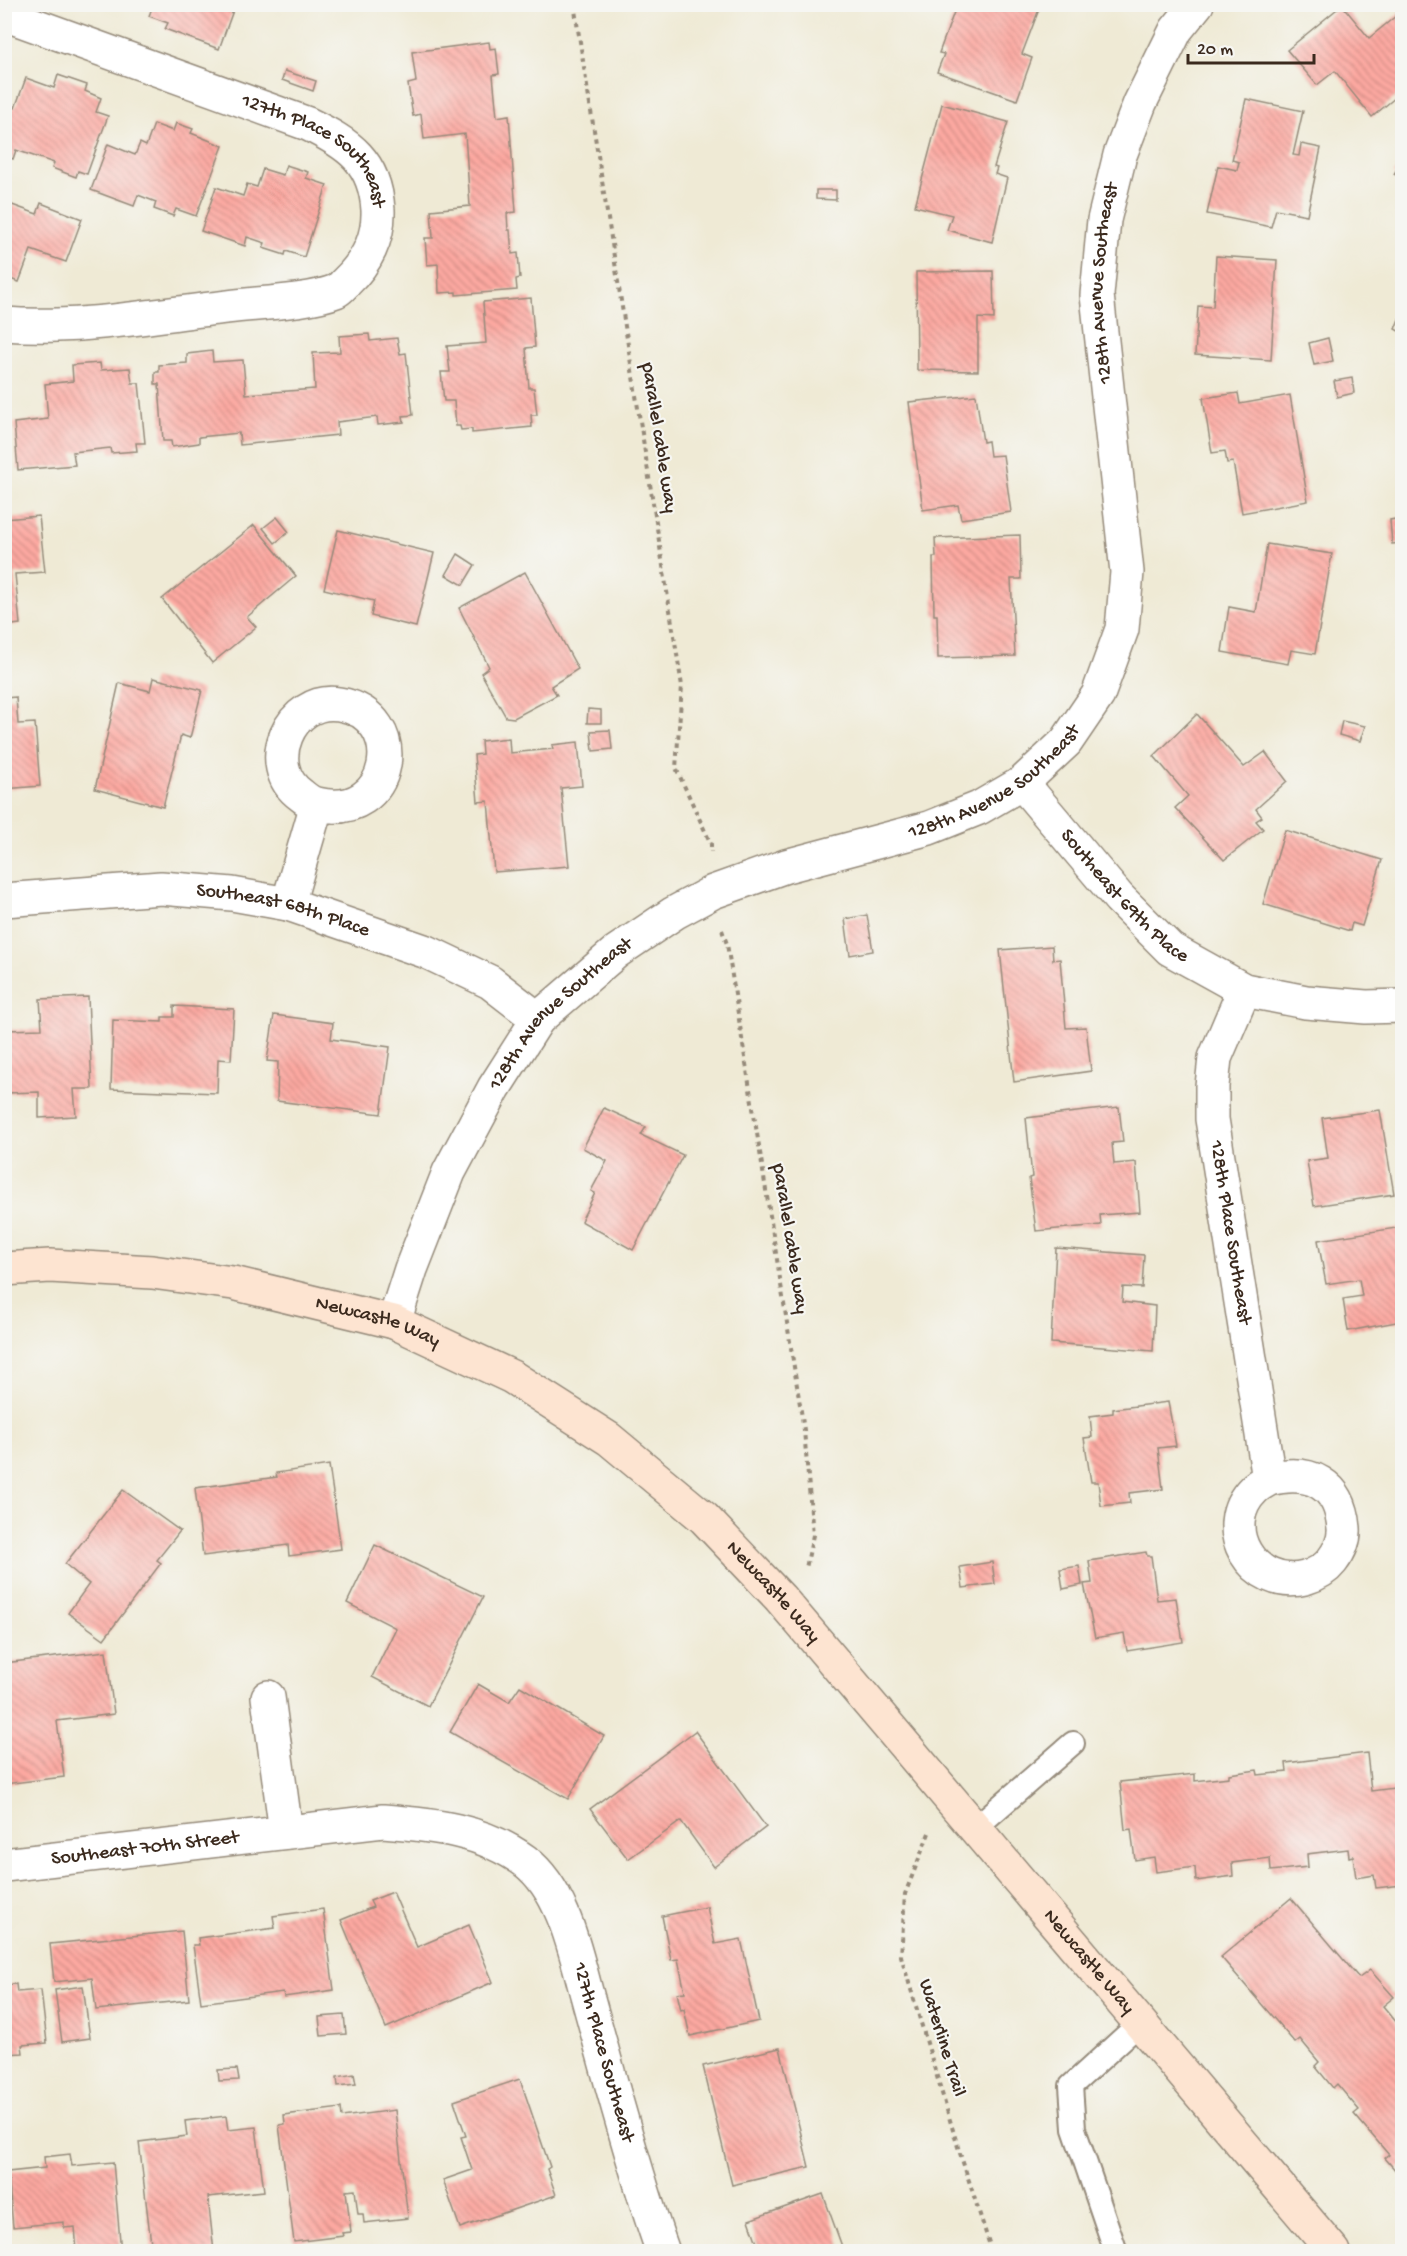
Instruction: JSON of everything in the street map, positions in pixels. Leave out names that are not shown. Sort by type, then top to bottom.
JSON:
[{"type":"main road","name":"Newcastle Way","points":[[4,1269],[50,1266],[152,1272],[222,1281],[394,1322],[512,1377],[609,1438],[704,1518],[780,1598],[1334,2252]]},
{"type":"street","name":"128th Avenue Southeast","points":[[394,1322],[406,1282],[449,1172],[494,1088],[538,1019],[616,952],[674,913],[713,892],[786,866],[929,828],[979,808],[1022,783],[1066,742],[1098,694],[1122,629],[1127,572],[1097,295],[1104,220],[1120,155],[1140,103],[1176,30],[1197,4]]},
{"type":"street","name":"127th Place Southeast","points":[[4,14],[308,124],[340,139],[365,164],[377,190],[378,222],[372,249],[357,272],[338,290],[298,299],[71,324],[4,324]]},
{"type":"street","name":"Southeast 69th Place","points":[[1022,783],[1119,898],[1170,949],[1244,990],[1306,1002],[1366,1007],[1402,1006]]},
{"type":"street","points":[[288,904],[317,804]]},
{"type":"street","name":"Southeast 68th Place","points":[[4,900],[161,888],[232,894],[288,904],[427,952],[490,982],[538,1019]]},
{"type":"street","name":"128th Place Southeast","points":[[1244,990],[1215,1058],[1212,1119],[1269,1479]]},
{"type":"street","points":[[268,1698],[286,1832]]},
{"type":"street","name":"Southeast 70th Street","points":[[4,1865],[383,1821],[428,1824],[462,1831],[498,1844],[527,1862]]},
{"type":"street","name":"127th Place Southeast","points":[[527,1862],[549,1888],[570,1933],[643,2196],[663,2252]]},
{"type":"lane","points":[[974,1829],[1073,1743]]},
{"type":"lane","points":[[1116,2252],[1074,2129],[1071,2086],[1140,2023]]},
{"type":"path","name":"parallel cable way","points":[[574,4],[682,686],[676,768],[711,844],[710,862]]},
{"type":"path","name":"parallel cable way","points":[[720,923],[727,944],[804,1430],[813,1535],[805,1571]]},
{"type":"path","name":"Waterline Trail","points":[[930,1831],[905,1894],[901,1956],[992,2252]]},
{"type":"building","points":[[957,4],[1041,4],[1022,54],[1032,58],[1017,100],[937,72],[944,54],[939,53]]},
{"type":"building","points":[[153,5],[235,5],[219,49],[165,29],[168,23],[149,16]]},
{"type":"building","points":[[1342,5],[1369,38],[1402,11],[1402,92],[1372,117],[1335,71],[1317,85],[1287,50]]},
{"type":"building","points":[[489,42],[490,49],[496,48],[499,74],[493,75],[497,117],[509,115],[516,212],[507,213],[508,230],[510,230],[512,254],[518,253],[520,278],[516,279],[517,290],[456,295],[456,292],[439,293],[438,264],[427,265],[425,238],[433,238],[431,210],[470,206],[465,134],[424,139],[421,114],[413,116],[408,84],[416,82],[412,52]]},
{"type":"building","points":[[285,71],[316,81],[313,91],[282,80]]},
{"type":"building","points":[[58,75],[87,85],[85,91],[101,98],[96,112],[108,116],[87,174],[78,171],[76,177],[52,168],[54,163],[16,150],[13,159],[4,156],[4,104],[15,108],[26,78],[54,88]]},
{"type":"building","points":[[1246,99],[1303,111],[1293,155],[1299,156],[1301,144],[1321,148],[1307,215],[1276,209],[1271,227],[1207,214],[1218,166],[1237,170],[1239,162],[1232,160]]},
{"type":"building","points":[[942,104],[1008,122],[994,167],[997,168],[995,174],[1007,178],[992,242],[947,230],[952,215],[915,206]]},
{"type":"building","points":[[176,123],[193,129],[191,133],[223,146],[196,216],[176,209],[173,216],[154,209],[156,202],[138,195],[134,206],[91,190],[108,144],[135,155],[140,143],[146,146],[154,124],[173,131]]},
{"type":"building","points":[[1402,160],[1402,179],[1394,174]]},
{"type":"building","points":[[286,165],[308,172],[306,178],[327,185],[304,257],[286,251],[285,255],[263,248],[265,243],[247,237],[245,246],[201,231],[216,187],[243,196],[247,184],[257,187],[263,169],[283,175]]},
{"type":"building","points":[[816,190],[836,190],[836,200],[816,199]]},
{"type":"building","points":[[4,202],[37,214],[41,203],[82,219],[66,262],[31,250],[19,282],[4,277]]},
{"type":"building","points":[[1216,256],[1277,260],[1271,360],[1195,355],[1198,306],[1213,307]]},
{"type":"building","points":[[993,271],[994,319],[978,318],[978,371],[917,370],[916,272]]},
{"type":"building","points":[[531,298],[535,347],[526,348],[529,388],[534,388],[537,415],[531,415],[532,427],[472,433],[472,429],[461,430],[460,426],[456,426],[454,401],[444,401],[441,372],[450,372],[447,346],[486,343],[483,302]]},
{"type":"building","points":[[1402,312],[1402,333],[1395,329]]},
{"type":"building","points":[[369,334],[370,341],[397,338],[400,354],[406,353],[413,415],[403,416],[404,422],[378,425],[377,417],[337,422],[338,435],[240,445],[239,433],[199,437],[199,443],[172,447],[171,441],[163,441],[159,384],[155,384],[155,372],[159,372],[159,365],[187,363],[187,354],[212,351],[213,362],[243,360],[246,394],[315,389],[313,353],[340,352],[339,336]]},
{"type":"building","points":[[1328,338],[1333,361],[1314,365],[1309,343]]},
{"type":"building","points":[[100,363],[101,370],[130,368],[132,383],[139,383],[145,443],[136,443],[137,451],[111,453],[110,448],[73,452],[75,465],[18,470],[14,423],[48,419],[45,384],[73,381],[72,365]]},
{"type":"building","points":[[1352,378],[1354,393],[1337,397],[1334,381]]},
{"type":"building","points":[[1238,393],[1240,404],[1290,395],[1308,501],[1242,513],[1233,462],[1227,463],[1225,451],[1212,453],[1203,398]]},
{"type":"building","points":[[976,395],[983,442],[988,441],[990,456],[1003,455],[1011,512],[961,519],[958,505],[923,510],[909,402]]},
{"type":"building","points":[[39,516],[45,572],[15,574],[20,624],[4,626],[4,519]]},
{"type":"building","points":[[277,517],[289,532],[275,543],[263,528]]},
{"type":"building","points":[[1402,518],[1402,543],[1392,544],[1390,520]]},
{"type":"building","points":[[254,525],[296,576],[247,617],[256,627],[212,663],[162,599]]},
{"type":"building","points":[[338,530],[434,553],[416,627],[371,616],[374,601],[324,589]]},
{"type":"building","points":[[1020,535],[1021,579],[1011,579],[1015,656],[938,658],[937,615],[934,615],[935,538]]},
{"type":"building","points":[[1267,544],[1332,554],[1315,654],[1291,650],[1288,664],[1222,652],[1229,607],[1256,612]]},
{"type":"building","points":[[458,554],[475,565],[463,585],[446,575]]},
{"type":"building","points":[[525,572],[578,669],[551,686],[557,695],[514,718],[506,717],[481,673],[489,667],[459,608]]},
{"type":"building","points":[[153,678],[202,690],[190,738],[181,735],[163,807],[95,789],[119,683],[150,691]]},
{"type":"building","points":[[16,697],[18,724],[35,723],[40,786],[4,789],[4,698]]},
{"type":"building","points":[[588,709],[601,710],[601,723],[587,723]]},
{"type":"building","points":[[1197,714],[1244,767],[1265,752],[1287,781],[1256,809],[1262,817],[1256,821],[1263,829],[1224,860],[1175,808],[1188,796],[1154,756]]},
{"type":"building","points":[[1342,721],[1365,726],[1360,741],[1339,735]]},
{"type":"building","points":[[610,730],[612,749],[593,751],[591,731]]},
{"type":"building","points":[[509,738],[510,753],[553,749],[552,745],[578,742],[582,786],[561,788],[569,866],[494,872],[488,801],[478,802],[474,755],[482,754],[481,741]]},
{"type":"building","points":[[1285,830],[1382,860],[1362,926],[1352,923],[1350,931],[1263,904]]},
{"type":"building","points":[[867,915],[873,951],[850,955],[845,919]]},
{"type":"building","points":[[1052,946],[1053,960],[1060,959],[1066,1028],[1086,1027],[1091,1071],[1014,1082],[1000,950]]},
{"type":"building","points":[[88,997],[92,1089],[74,1089],[76,1116],[39,1118],[39,1092],[4,1093],[4,1032],[6,1030],[42,1029],[40,999]]},
{"type":"building","points":[[174,1006],[234,1009],[231,1060],[218,1059],[217,1093],[111,1089],[113,1020],[162,1022],[162,1017],[174,1017]]},
{"type":"building","points":[[274,1015],[333,1023],[331,1039],[390,1047],[381,1114],[277,1101],[278,1062],[267,1061]]},
{"type":"building","points":[[1119,1107],[1123,1142],[1112,1143],[1114,1164],[1136,1162],[1140,1212],[1100,1215],[1101,1225],[1036,1231],[1029,1178],[1032,1177],[1026,1118]]},
{"type":"building","points":[[604,1108],[646,1127],[641,1135],[683,1155],[633,1250],[581,1221],[595,1193],[591,1191],[607,1161],[583,1148]]},
{"type":"building","points":[[1380,1110],[1394,1194],[1314,1206],[1307,1161],[1328,1158],[1322,1118]]},
{"type":"building","points":[[1402,1227],[1402,1321],[1348,1331],[1343,1299],[1362,1296],[1359,1279],[1326,1284],[1318,1240]]},
{"type":"building","points":[[1056,1248],[1144,1255],[1142,1288],[1123,1287],[1122,1302],[1155,1306],[1153,1351],[1051,1343]]},
{"type":"building","points":[[1168,1402],[1176,1446],[1158,1448],[1163,1489],[1129,1493],[1130,1503],[1101,1506],[1098,1482],[1091,1482],[1084,1438],[1092,1437],[1090,1416],[1113,1413],[1113,1409]]},
{"type":"building","points":[[329,1465],[341,1549],[289,1556],[288,1545],[203,1556],[195,1488],[277,1477],[276,1473]]},
{"type":"building","points":[[123,1490],[180,1531],[157,1560],[161,1563],[104,1639],[68,1613],[89,1584],[65,1564]]},
{"type":"building","points":[[375,1545],[483,1597],[428,1706],[372,1677],[396,1628],[347,1603]]},
{"type":"building","points":[[1146,1552],[1147,1556],[1151,1556],[1157,1600],[1176,1598],[1183,1642],[1127,1651],[1124,1633],[1095,1638],[1084,1584],[1092,1583],[1089,1561]]},
{"type":"building","points":[[992,1562],[995,1584],[963,1588],[960,1567]]},
{"type":"building","points":[[1079,1566],[1082,1585],[1063,1589],[1060,1569]]},
{"type":"building","points":[[106,1651],[114,1714],[57,1721],[64,1777],[4,1784],[4,1663]]},
{"type":"building","points":[[478,1684],[509,1702],[520,1686],[604,1736],[568,1799],[450,1732]]},
{"type":"building","points":[[695,1731],[766,1827],[714,1867],[681,1821],[628,1859],[590,1809]]},
{"type":"building","points":[[1367,1753],[1371,1791],[1402,1787],[1402,1885],[1376,1888],[1374,1875],[1356,1878],[1353,1856],[1349,1857],[1348,1849],[1307,1854],[1308,1867],[1271,1871],[1270,1858],[1232,1863],[1233,1876],[1196,1881],[1195,1867],[1156,1872],[1154,1857],[1135,1860],[1131,1829],[1125,1830],[1120,1782],[1195,1774],[1195,1781],[1229,1777],[1229,1774],[1257,1770],[1258,1775],[1287,1772],[1286,1763]]},
{"type":"building","points":[[393,1892],[417,1947],[469,1925],[493,1982],[386,2028],[341,1920],[373,1907],[370,1901]]},
{"type":"building","points":[[1291,1898],[1359,1978],[1370,1970],[1394,1997],[1383,2006],[1402,2029],[1402,2166],[1396,2171],[1385,2158],[1389,2155],[1354,2114],[1359,2110],[1337,2084],[1333,2088],[1315,2066],[1319,2062],[1300,2039],[1295,2043],[1221,1957]]},
{"type":"building","points":[[707,1907],[715,1944],[741,1939],[759,2021],[690,2036],[684,2009],[681,2010],[677,1993],[685,1992],[678,1959],[671,1960],[662,1916]]},
{"type":"building","points":[[323,1909],[334,1990],[284,1997],[283,1992],[201,2003],[193,1945],[199,1945],[198,1938],[275,1928],[273,1916]]},
{"type":"building","points":[[182,1931],[189,2000],[96,2010],[92,1978],[54,1982],[50,1944]]},
{"type":"building","points":[[16,1984],[17,1992],[41,1990],[47,2043],[22,2045],[23,2053],[4,2054],[4,1985]]},
{"type":"building","points":[[83,1986],[90,2038],[62,2042],[55,1990]]},
{"type":"building","points":[[344,2015],[346,2034],[321,2036],[319,2017]]},
{"type":"building","points":[[780,2048],[809,2167],[732,2185],[703,2066]]},
{"type":"building","points":[[237,2069],[239,2080],[219,2081],[218,2070]]},
{"type":"building","points":[[354,2074],[356,2084],[338,2086],[337,2077]]},
{"type":"building","points":[[520,2079],[550,2167],[547,2169],[556,2195],[460,2228],[443,2180],[472,2170],[461,2137],[466,2136],[454,2101]]},
{"type":"building","points":[[341,2108],[342,2117],[395,2110],[408,2218],[364,2223],[363,2214],[358,2214],[355,2190],[346,2191],[351,2232],[342,2233],[343,2236],[294,2242],[279,2125],[285,2124],[284,2115]]},
{"type":"building","points":[[226,2116],[228,2130],[256,2127],[264,2191],[208,2197],[214,2252],[152,2252],[139,2142],[187,2136],[185,2121]]},
{"type":"building","points":[[70,2154],[72,2166],[113,2162],[121,2252],[77,2252],[75,2227],[64,2228],[64,2222],[13,2227],[8,2172],[45,2168],[44,2157]]},
{"type":"building","points":[[823,2194],[844,2252],[760,2252],[749,2220]]}]
